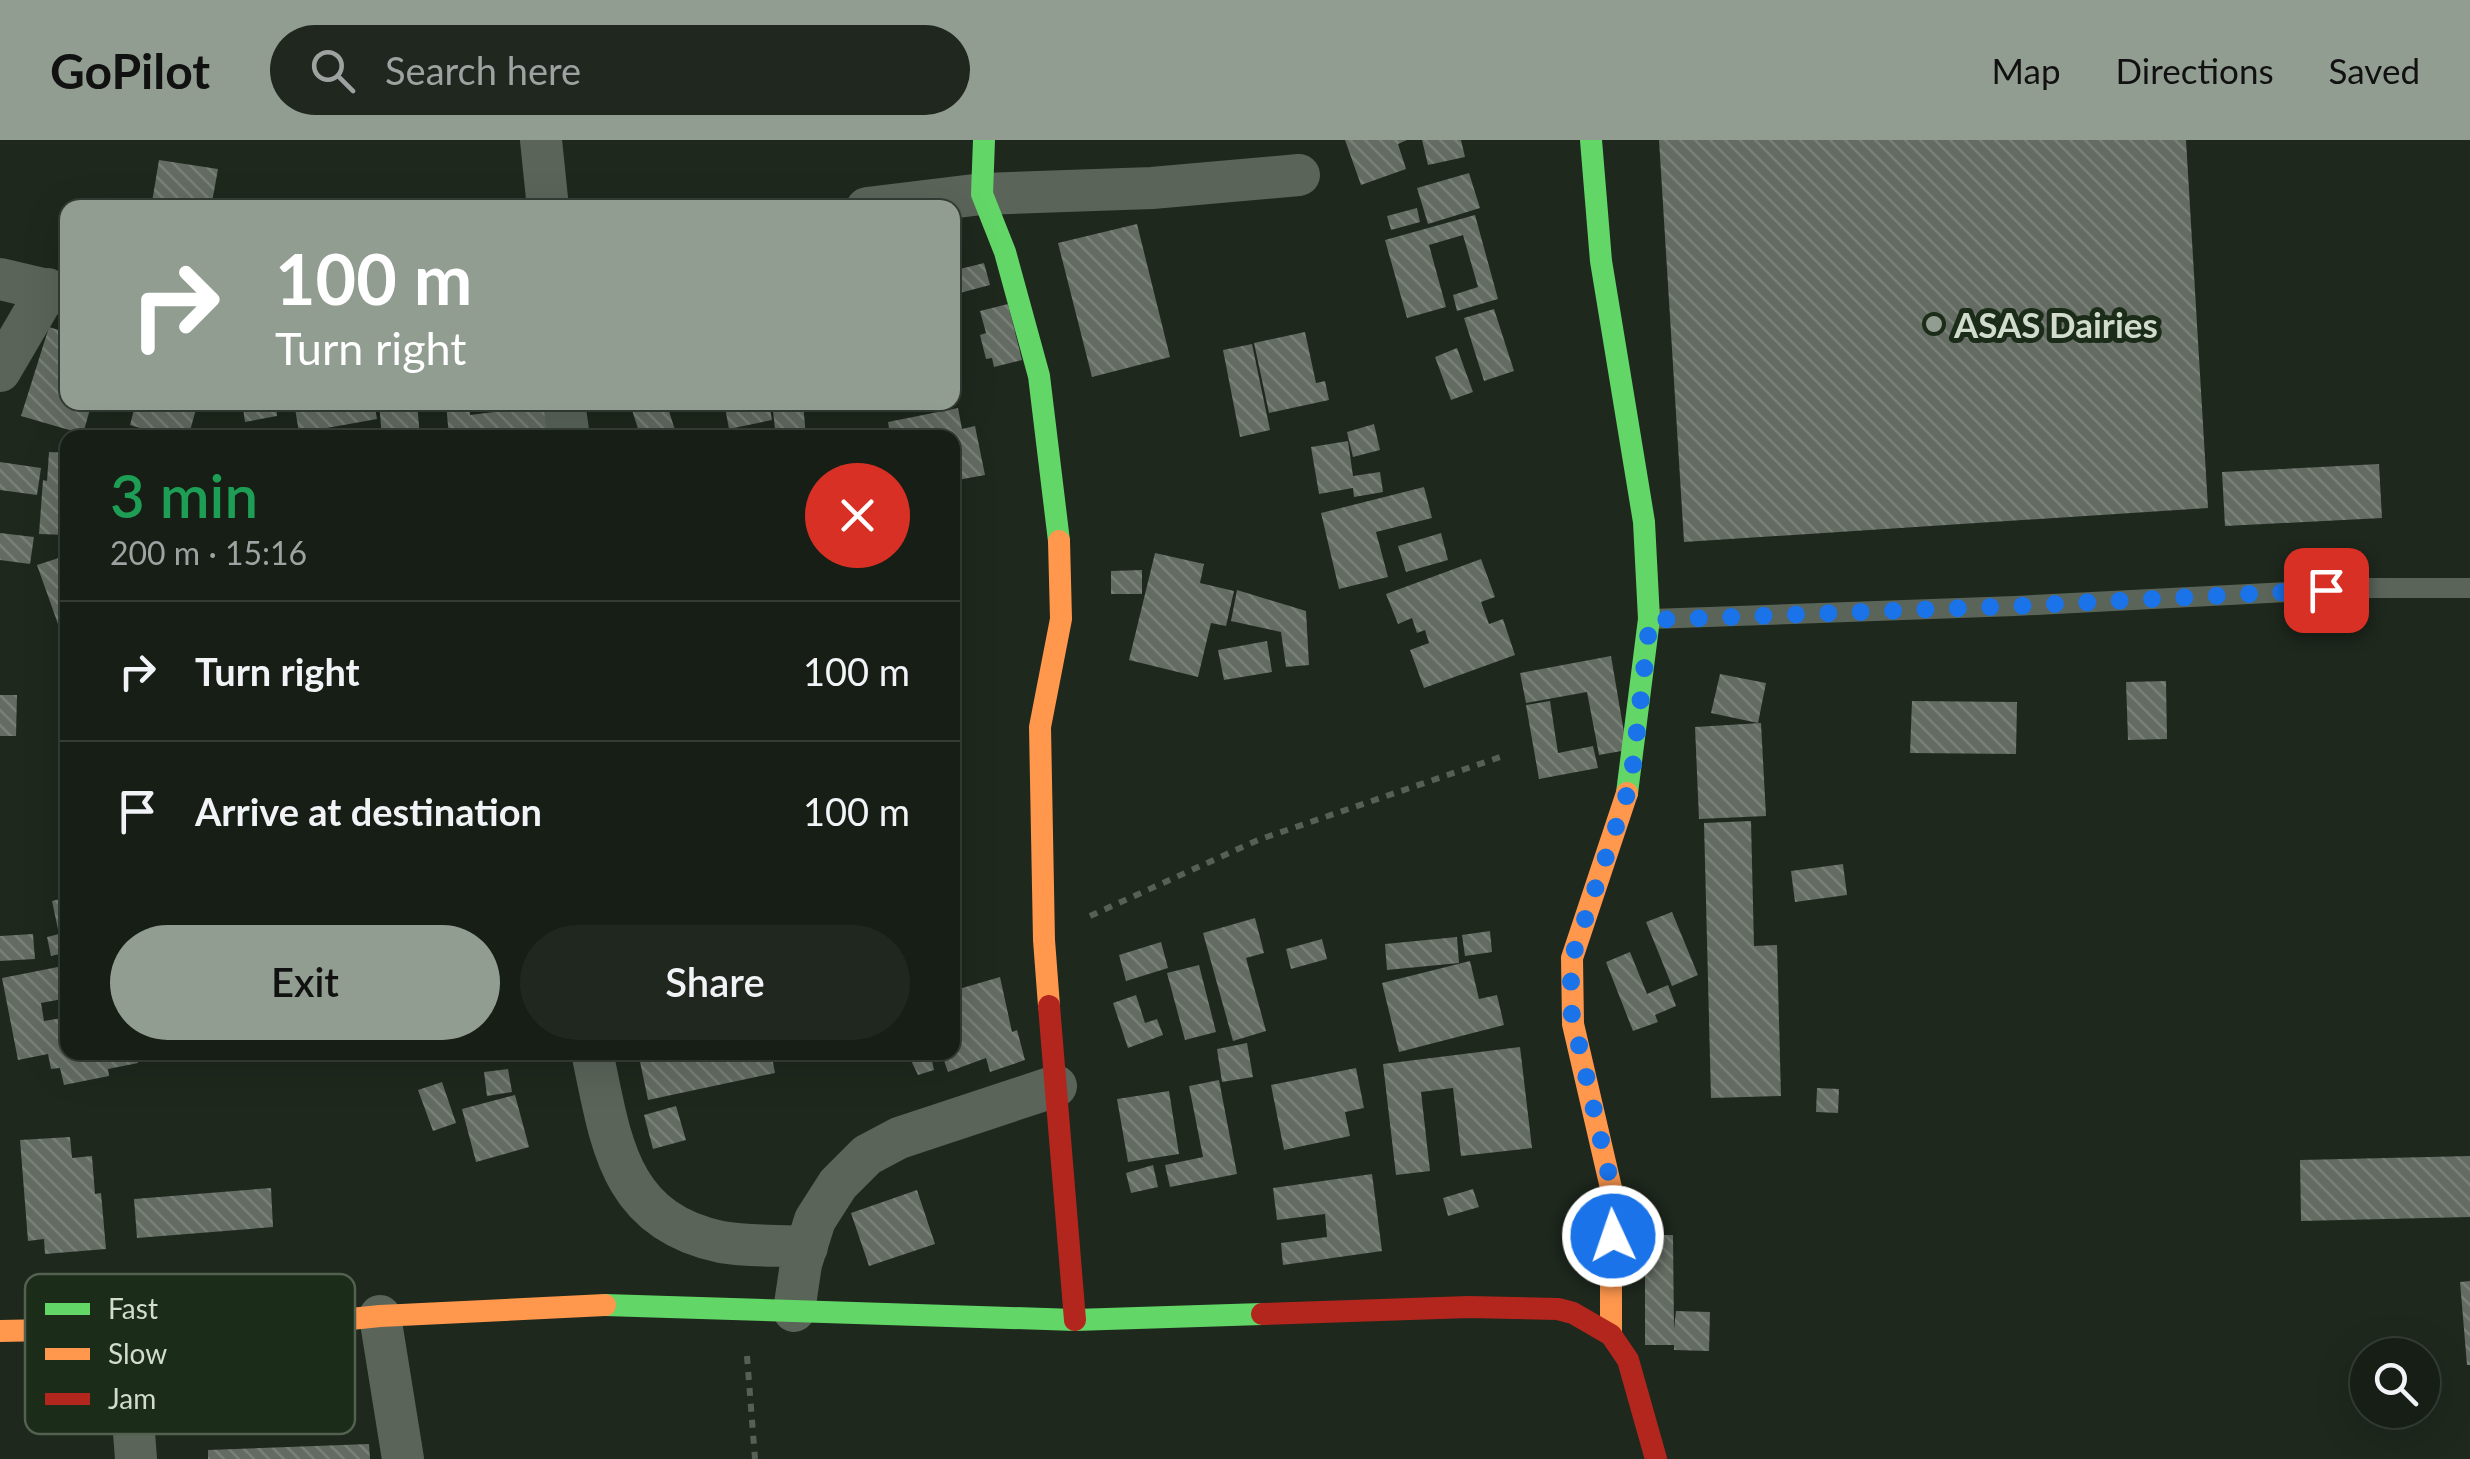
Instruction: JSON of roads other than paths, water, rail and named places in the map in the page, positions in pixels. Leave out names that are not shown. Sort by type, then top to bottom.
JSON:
[{"type":"street","points":[[541,140],[547,200]]},
{"type":"street","points":[[984,140],[982,194],[1005,252],[1039,376],[1058,514],[1062,619],[1040,727],[1044,940],[1075,1320]]},
{"type":"street","points":[[1591,140],[1601,262],[1644,522],[1650,620],[1631,782],[1572,958],[1573,1024],[1612,1188],[1612,1335]]},
{"type":"street","points":[[933,200],[1300,175]]},
{"type":"street","points":[[0,279],[58,292],[0,370]]},
{"type":"street","points":[[594,1060],[615,1155],[637,1196],[670,1221],[702,1237],[726,1243],[807,1246]]},
{"type":"street","points":[[794,1310],[815,1220],[838,1184],[867,1155],[899,1138],[1056,1086]]},
{"type":"street","points":[[355,1319],[613,1304],[1075,1320],[1469,1306],[1558,1309],[1612,1335],[1628,1360],[1656,1459]]},
{"type":"street","points":[[380,1316],[403,1459]]},
{"type":"street","points":[[0,1331],[25,1330]]},
{"type":"street","points":[[134,1434],[136,1459]]},
{"type":"lane","points":[[1650,620],[2365,588],[2470,588]]},
{"type":"place","name":"ASAS Dairies","points":[[1934,324]]}]
